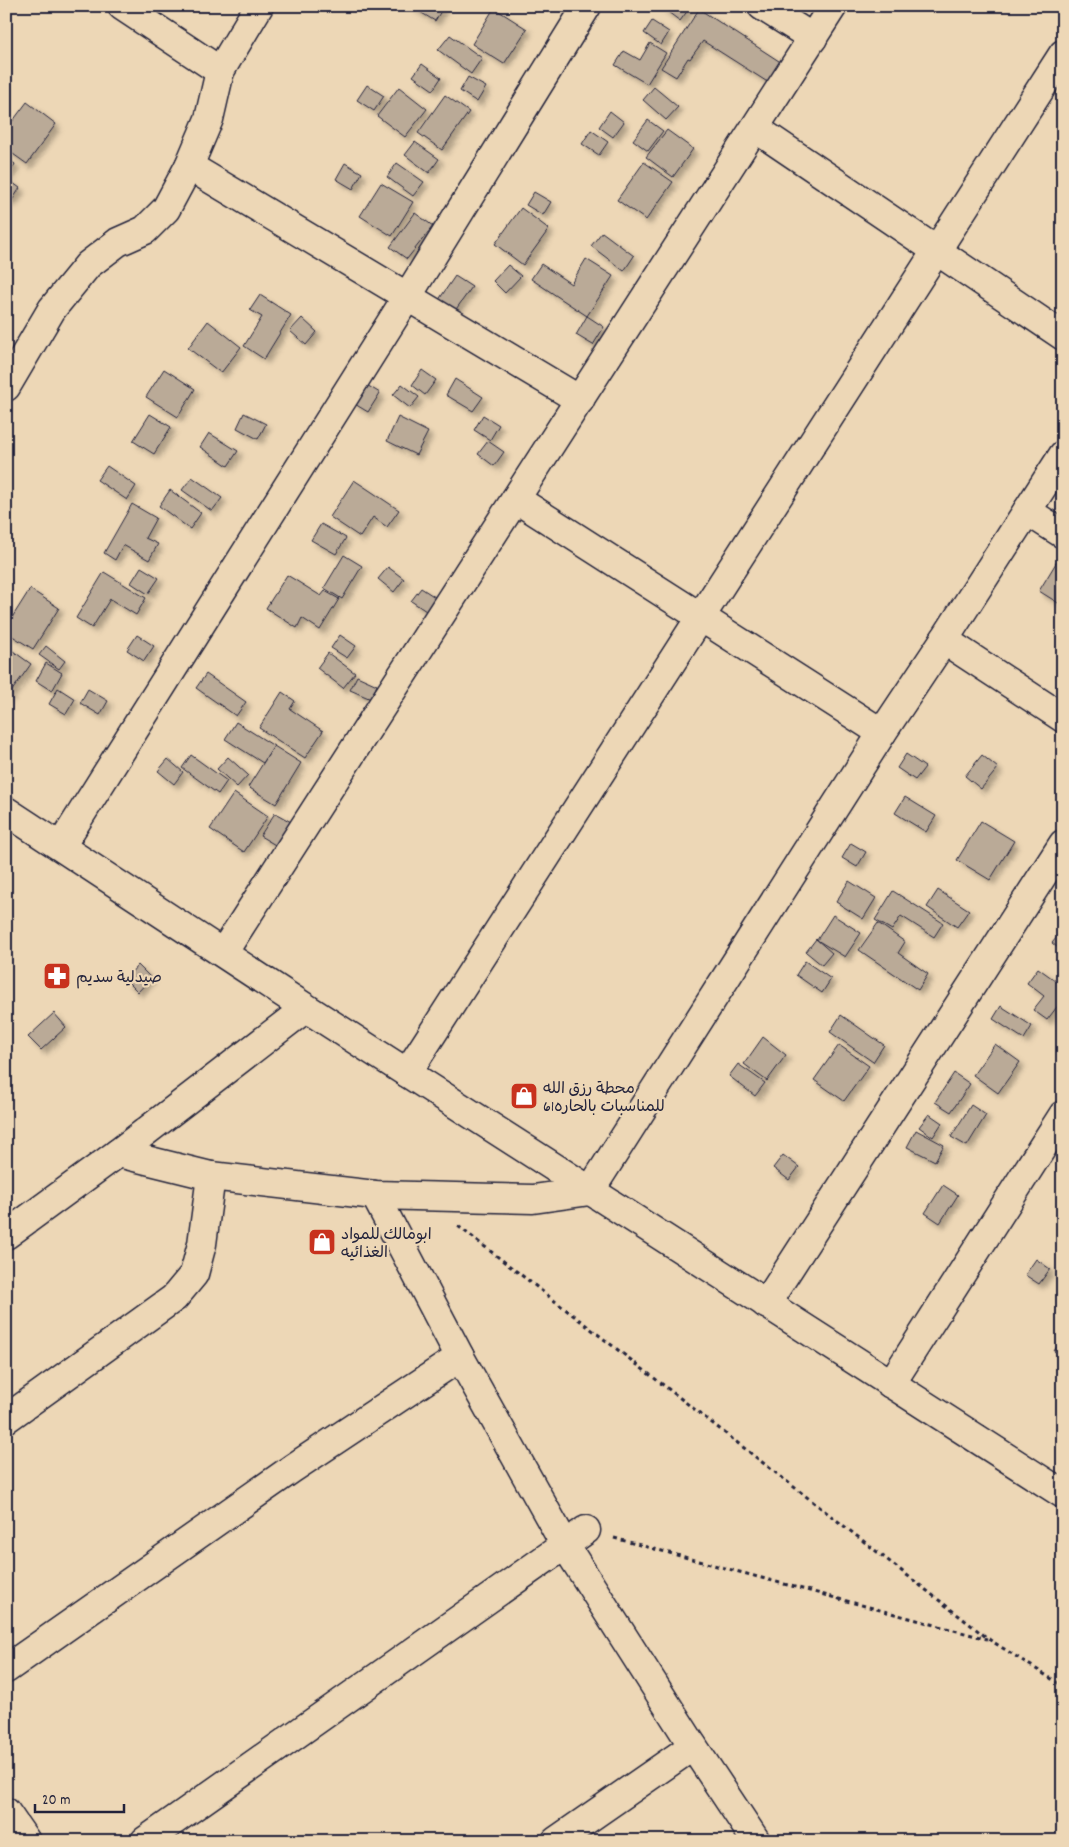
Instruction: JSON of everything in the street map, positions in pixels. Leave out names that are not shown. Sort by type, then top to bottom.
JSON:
[{"type":"street","points":[[122,6],[220,71]]},
{"type":"street","points":[[6,387],[52,309],[88,265],[118,242],[145,230],[166,209],[189,166],[209,119],[220,71],[259,6]]},
{"type":"street","points":[[61,846],[407,297],[587,6]]},
{"type":"street","points":[[762,6],[812,38]]},
{"type":"street","points":[[223,953],[833,6]]},
{"type":"street","points":[[407,1073],[1063,54]]},
{"type":"street","points":[[754,128],[1063,336]]},
{"type":"street","points":[[189,166],[580,400]]},
{"type":"street","points":[[118,1153],[211,1176],[376,1195],[533,1199],[590,1191],[882,733],[1063,455]]},
{"type":"street","points":[[516,499],[882,733]]},
{"type":"street","points":[[1027,511],[1063,534]]},
{"type":"street","points":[[944,640],[1063,718]]},
{"type":"street","points":[[6,811],[306,1008],[1063,1494]]},
{"type":"street","points":[[766,1304],[1063,844]]},
{"type":"street","points":[[6,1235],[118,1153],[306,1008]]},
{"type":"street","points":[[891,1384],[1063,1116]]},
{"type":"street","points":[[6,1419],[174,1298],[194,1274],[202,1244],[211,1176]]},
{"type":"street","points":[[376,1195],[460,1357],[575,1537],[693,1746],[756,1841]]},
{"type":"street","points":[[6,1669],[293,1468],[460,1357]]},
{"type":"street","points":[[145,1841],[575,1537]]},
{"type":"street","points":[[556,1841],[693,1746]]},
{"type":"street","points":[[6,1812],[26,1841]]},
{"type":"path","points":[[456,1225],[990,1640],[1063,1686]]},
{"type":"path","points":[[575,1537],[990,1640]]},
{"type":"building","points":[[410,6],[444,6],[435,21]]},
{"type":"building","points":[[660,6],[691,6],[680,21]]},
{"type":"building","points":[[494,8],[527,29],[504,64],[472,44]]},
{"type":"building","points":[[699,9],[782,63],[769,83],[703,41],[690,59],[688,58],[676,77],[661,68]]},
{"type":"building","points":[[652,21],[669,32],[661,45],[644,33]]},
{"type":"building","points":[[450,35],[482,58],[471,74],[438,50]]},
{"type":"building","points":[[650,43],[666,53],[647,84],[615,65],[624,51],[640,60]]},
{"type":"building","points":[[422,64],[441,78],[433,90],[413,76]]},
{"type":"building","points":[[468,77],[486,87],[477,102],[460,91]]},
{"type":"building","points":[[367,85],[384,96],[374,111],[357,100]]},
{"type":"building","points":[[399,87],[427,109],[405,137],[377,116]]},
{"type":"building","points":[[654,87],[678,107],[666,120],[643,100]]},
{"type":"building","points":[[445,95],[469,112],[442,150],[418,133]]},
{"type":"building","points":[[27,102],[56,124],[27,164],[6,149],[6,130]]},
{"type":"building","points":[[610,111],[624,122],[613,137],[599,127]]},
{"type":"building","points":[[648,120],[663,131],[648,151],[633,140]]},
{"type":"building","points":[[591,130],[608,142],[599,155],[582,144]]},
{"type":"building","points":[[667,130],[693,149],[673,177],[646,157]]},
{"type":"building","points":[[415,142],[439,159],[429,173],[405,155]]},
{"type":"building","points":[[6,158],[15,164],[9,175],[6,173]]},
{"type":"building","points":[[644,162],[673,182],[646,220],[617,200]]},
{"type":"building","points":[[345,163],[362,173],[353,189],[336,179]]},
{"type":"building","points":[[397,163],[424,182],[413,196],[387,177]]},
{"type":"building","points":[[6,178],[20,188],[11,202],[6,199]]},
{"type":"building","points":[[381,183],[413,202],[392,236],[360,216]]},
{"type":"building","points":[[534,192],[551,202],[543,215],[526,205]]},
{"type":"building","points":[[521,208],[549,229],[523,265],[495,244]]},
{"type":"building","points":[[415,213],[433,226],[407,259],[390,247]]},
{"type":"building","points":[[602,232],[634,256],[624,271],[591,246]]},
{"type":"building","points":[[586,259],[613,276],[587,316],[531,279],[541,264],[571,284]]},
{"type":"building","points":[[508,265],[521,276],[505,293],[493,281]]},
{"type":"building","points":[[455,276],[472,287],[454,312],[438,301]]},
{"type":"building","points":[[260,295],[291,315],[264,359],[244,346],[262,317],[250,310]]},
{"type":"building","points":[[587,316],[604,327],[593,345],[576,335]]},
{"type":"building","points":[[302,318],[317,332],[306,345],[290,331]]},
{"type":"building","points":[[208,321],[241,347],[221,373],[188,348]]},
{"type":"building","points":[[164,369],[195,389],[178,417],[146,397]]},
{"type":"building","points":[[422,370],[436,380],[425,395],[412,385]]},
{"type":"building","points":[[455,379],[483,397],[473,411],[446,395]]},
{"type":"building","points":[[365,384],[380,393],[368,412],[353,403]]},
{"type":"building","points":[[402,384],[419,397],[410,408],[393,395]]},
{"type":"building","points":[[244,413],[266,424],[258,439],[237,428]]},
{"type":"building","points":[[150,414],[171,427],[154,454],[133,441]]},
{"type":"building","points":[[483,415],[499,425],[490,440],[474,430]]},
{"type":"building","points":[[398,417],[428,432],[416,455],[387,441]]},
{"type":"building","points":[[209,433],[238,451],[228,466],[200,447]]},
{"type":"building","points":[[488,441],[504,452],[494,466],[478,454]]},
{"type":"building","points":[[107,466],[136,486],[127,500],[97,480]]},
{"type":"building","points":[[192,477],[222,498],[212,511],[182,490]]},
{"type":"building","points":[[354,480],[399,510],[387,527],[373,517],[360,537],[330,517]]},
{"type":"building","points":[[170,490],[201,513],[190,529],[159,506]]},
{"type":"building","points":[[132,504],[156,518],[145,538],[158,544],[149,560],[123,545],[115,560],[104,553]]},
{"type":"building","points":[[321,524],[346,538],[336,554],[311,540]]},
{"type":"building","points":[[1063,554],[1063,606],[1039,591]]},
{"type":"building","points":[[344,555],[362,566],[342,599],[324,588]]},
{"type":"building","points":[[141,567],[159,578],[148,594],[131,583]]},
{"type":"building","points":[[388,567],[404,579],[394,592],[378,579]]},
{"type":"building","points":[[104,572],[146,598],[136,615],[110,599],[92,628],[76,618]]},
{"type":"building","points":[[287,575],[321,596],[325,591],[339,599],[320,630],[302,618],[297,628],[266,608]]},
{"type":"building","points":[[421,588],[438,599],[429,613],[411,601]]},
{"type":"building","points":[[30,589],[59,608],[33,649],[6,632],[6,627]]},
{"type":"building","points":[[137,635],[154,646],[144,661],[127,650]]},
{"type":"building","points":[[340,635],[356,646],[347,658],[331,648]]},
{"type":"building","points":[[6,646],[31,664],[6,699]]},
{"type":"building","points":[[46,646],[65,661],[59,669],[39,655]]},
{"type":"building","points":[[328,653],[355,673],[343,688],[317,668]]},
{"type":"building","points":[[46,663],[62,673],[52,691],[36,681]]},
{"type":"building","points":[[206,674],[246,702],[236,716],[196,688]]},
{"type":"building","points":[[357,676],[377,685],[371,699],[350,690]]},
{"type":"building","points":[[58,688],[75,699],[66,714],[49,704]]},
{"type":"building","points":[[88,689],[108,701],[100,715],[80,703]]},
{"type":"building","points":[[282,692],[295,701],[290,709],[323,731],[305,758],[259,728]]},
{"type":"building","points":[[236,722],[274,746],[263,763],[225,739]]},
{"type":"building","points":[[274,746],[301,763],[276,804],[248,787]]},
{"type":"building","points":[[906,754],[925,767],[915,780],[897,768]]},
{"type":"building","points":[[191,755],[227,781],[218,794],[182,768]]},
{"type":"building","points":[[982,755],[998,768],[981,789],[965,776]]},
{"type":"building","points":[[228,757],[248,775],[237,787],[217,769]]},
{"type":"building","points":[[168,759],[183,772],[174,784],[158,771]]},
{"type":"building","points":[[234,793],[268,816],[244,852],[210,829]]},
{"type":"building","points":[[905,797],[936,816],[926,832],[895,813]]},
{"type":"building","points":[[275,813],[291,822],[277,846],[260,836]]},
{"type":"building","points":[[981,821],[1014,841],[990,880],[957,860]]},
{"type":"building","points":[[851,843],[866,852],[857,867],[842,858]]},
{"type":"building","points":[[849,881],[876,898],[863,919],[836,902]]},
{"type":"building","points":[[938,890],[969,910],[957,927],[927,907]]},
{"type":"building","points":[[893,891],[943,923],[934,937],[901,916],[892,930],[875,920]]},
{"type":"building","points":[[833,915],[861,933],[845,957],[817,940]]},
{"type":"building","points":[[878,923],[905,942],[898,953],[928,974],[918,990],[859,950]]},
{"type":"building","points":[[1063,930],[1063,952],[1052,943]]},
{"type":"building","points":[[816,939],[832,953],[822,965],[806,952]]},
{"type":"building","points":[[805,961],[831,979],[822,993],[796,975]]},
{"type":"building","points":[[138,965],[151,978],[138,992],[125,979]]},
{"type":"building","points":[[1038,968],[1063,986],[1063,999],[1047,1020],[1033,1010],[1044,996],[1027,983]]},
{"type":"building","points":[[1001,1006],[1032,1026],[1024,1039],[993,1019]]},
{"type":"building","points":[[54,1013],[66,1027],[41,1050],[28,1037]]},
{"type":"building","points":[[841,1015],[884,1045],[873,1062],[830,1032]]},
{"type":"building","points":[[763,1037],[786,1055],[767,1081],[744,1064]]},
{"type":"building","points":[[995,1044],[1020,1062],[998,1093],[973,1075]]},
{"type":"building","points":[[839,1045],[869,1066],[844,1101],[814,1080]]},
{"type":"building","points":[[738,1064],[765,1083],[755,1096],[729,1076]]},
{"type":"building","points":[[954,1073],[970,1084],[951,1112],[935,1102]]},
{"type":"building","points":[[971,1105],[986,1115],[967,1146],[951,1137]]},
{"type":"building","points":[[929,1114],[942,1123],[933,1137],[919,1127]]},
{"type":"building","points":[[916,1130],[944,1145],[935,1161],[907,1147]]},
{"type":"building","points":[[783,1155],[799,1167],[789,1180],[773,1168]]},
{"type":"building","points":[[943,1185],[958,1195],[940,1223],[925,1213]]},
{"type":"building","points":[[1036,1259],[1050,1269],[1039,1284],[1025,1275]]},
{"type":"building","points":[[1063,1338],[1063,1357],[1054,1351]]},
{"type":"place","name":"صيدلية سديم","points":[[57,976]]},
{"type":"place","name":"محطة رزق الله للمناسبات بالحاره61","points":[[524,1096]]},
{"type":"place","name":"ابومالك للمواد الغذائيه","points":[[322,1242]]}]
